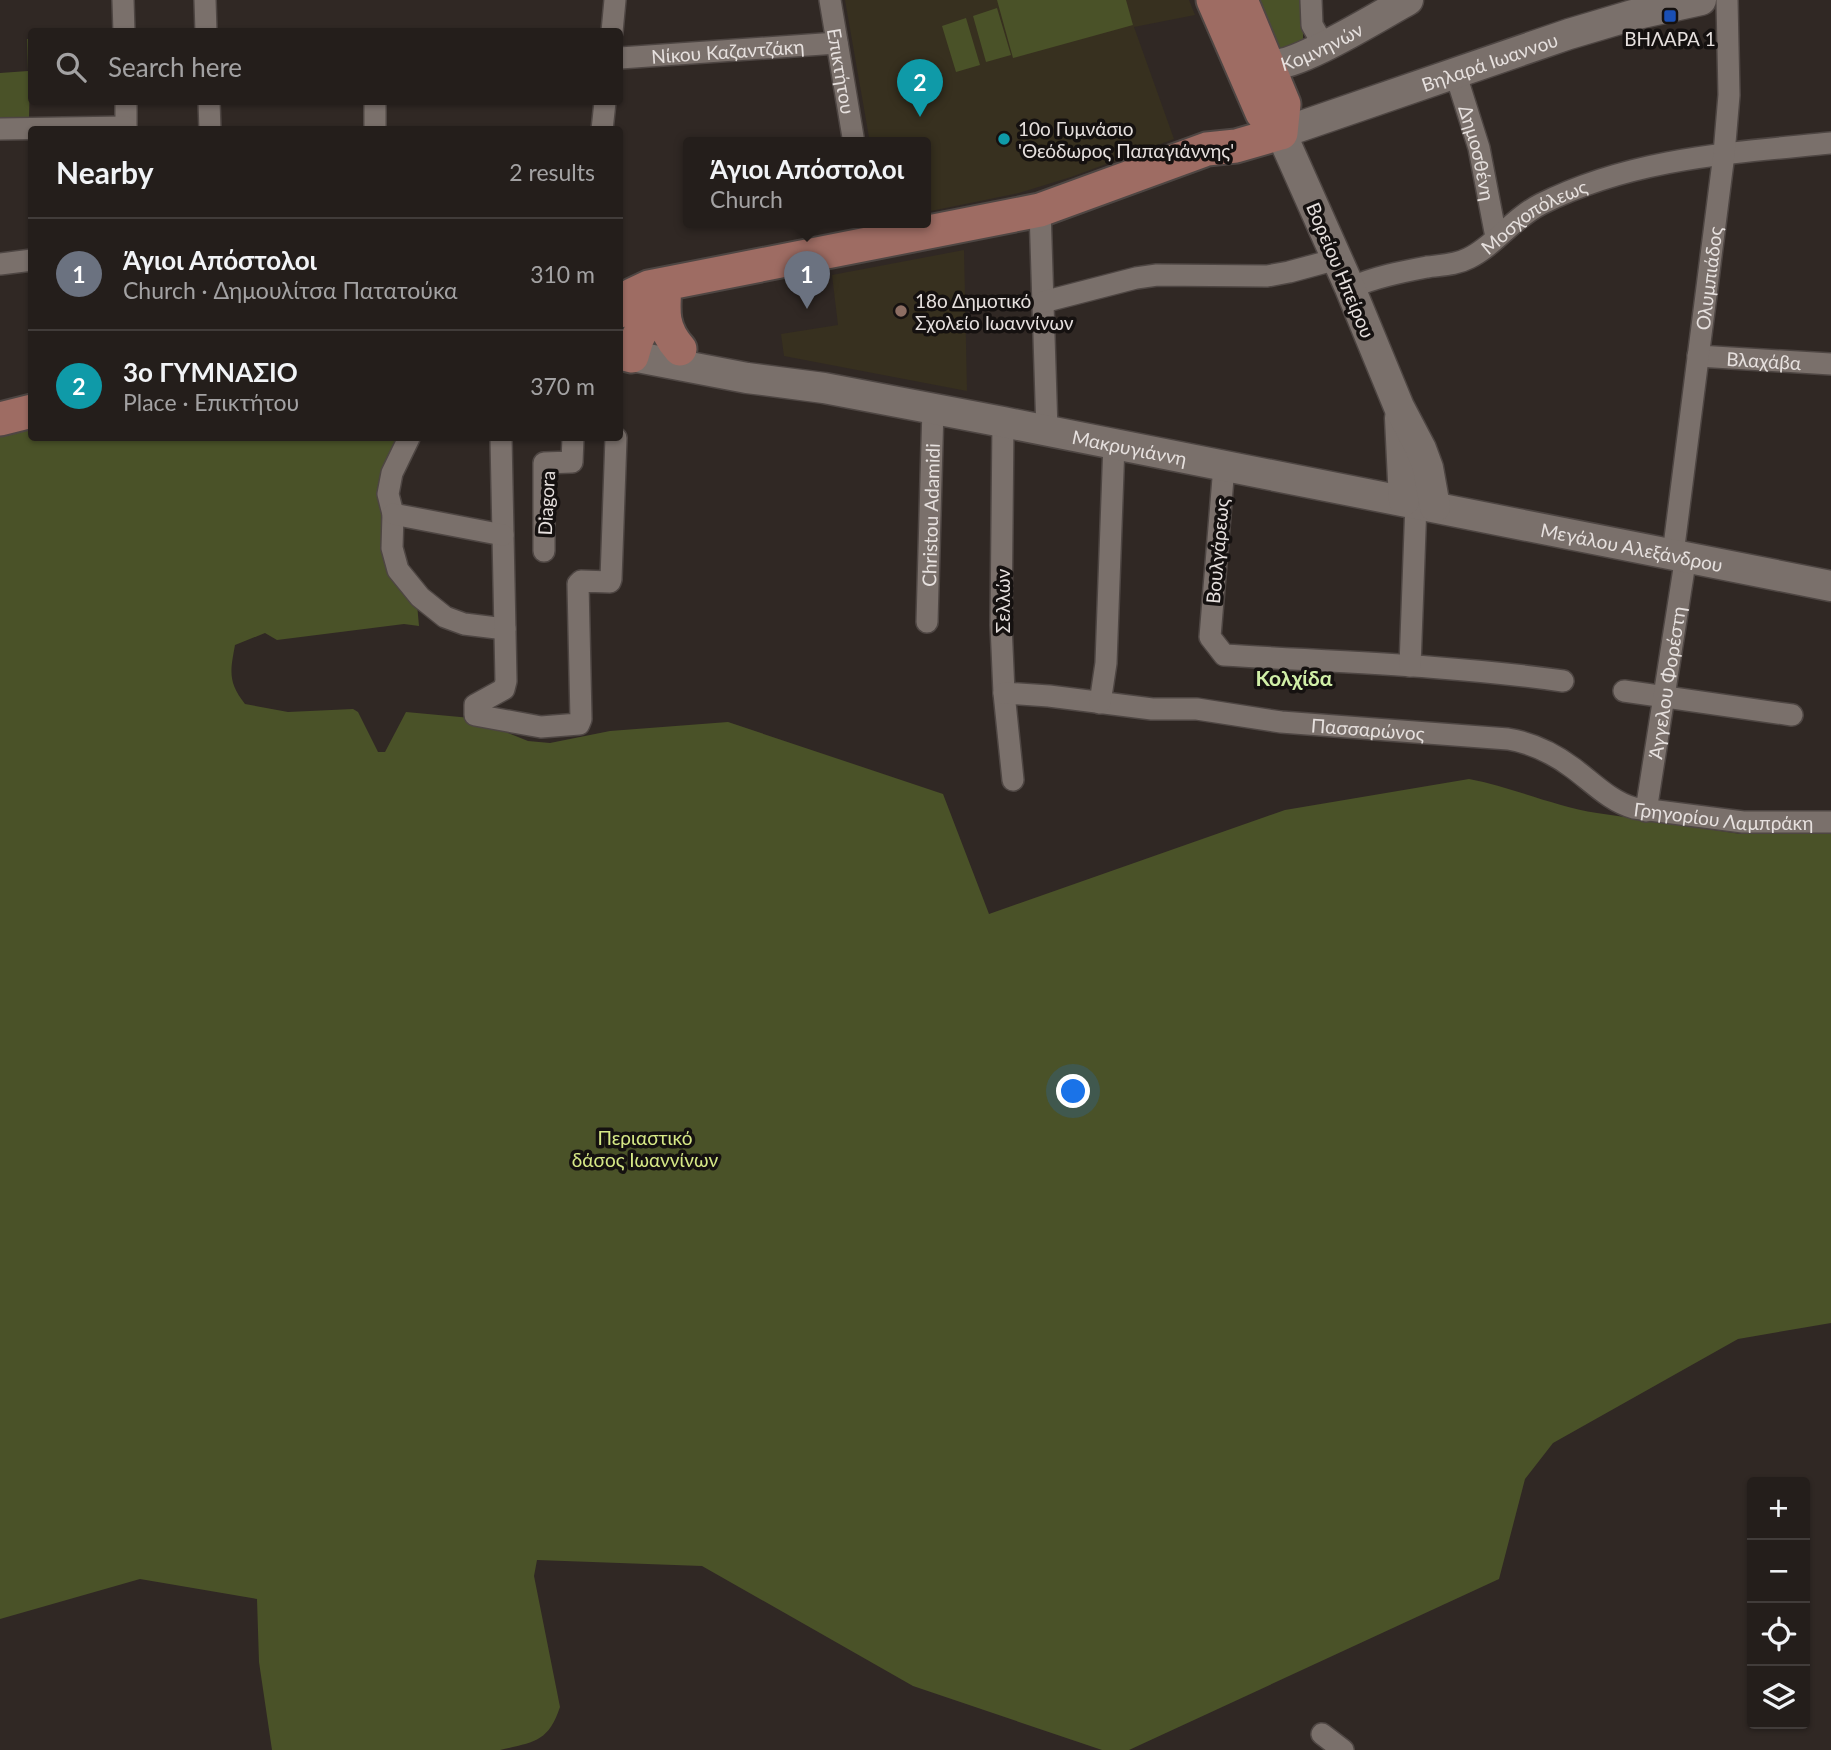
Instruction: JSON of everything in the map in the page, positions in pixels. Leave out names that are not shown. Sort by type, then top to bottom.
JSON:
[{"type":"main road","name":"Βορείου Ηπείρου","points":[[1213,0],[1234,49],[1276,117],[1399,407],[1428,467],[1418,504]]},
{"type":"main road","name":"Βορείου Ηπείρου","points":[[1241,0],[1269,64],[1276,117]]},
{"type":"main road","name":"Κομνηνών","points":[[1269,64],[1287,64],[1408,0]]},
{"type":"main road","name":"Βηλαρά Ιωαννου","points":[[1276,117],[1454,72],[1612,20],[1701,0]]},
{"type":"main road","points":[[1234,49],[1269,64]]},
{"type":"main road","points":[[931,225],[1040,210],[1207,149],[1236,146],[1276,117]]},
{"type":"main road","points":[[624,329],[665,285],[870,234],[912,228]]},
{"type":"main road","points":[[665,285],[665,326],[670,338],[680,349]]},
{"type":"main road","name":"Μακρυγιάννη","points":[[624,329],[680,349],[738,361],[824,388]]},
{"type":"main road","name":"Μακρυγιάννη","points":[[624,329],[747,378],[824,388],[933,408],[1418,504]]},
{"type":"main road","points":[[0,419],[28,412]]},
{"type":"main road","name":"Μεγάλου Αλεξάνδρου","points":[[1418,504],[1831,586]]},
{"type":"street","points":[[123,0],[124,28]]},
{"type":"street","points":[[205,0],[206,28]]},
{"type":"street","points":[[612,28],[615,0]]},
{"type":"street","name":"Επικτήτου","points":[[830,0],[853,137]]},
{"type":"street","points":[[1311,0],[1312,25],[1324,46]]},
{"type":"street","name":"Ολυμπιάδος","points":[[1679,555],[1698,356],[1724,154],[1729,95],[1727,0]]},
{"type":"street","name":"Νίκου Καζαντζάκη","points":[[623,58],[837,43]]},
{"type":"street","name":"Δημοσθένη","points":[[1454,72],[1479,148],[1496,237]]},
{"type":"street","points":[[126,105],[126,126]]},
{"type":"street","points":[[209,105],[210,126]]},
{"type":"street","points":[[375,105],[376,126]]},
{"type":"street","points":[[602,126],[605,105]]},
{"type":"street","points":[[0,129],[28,129]]},
{"type":"street","name":"Μοσχοπόλεως","points":[[1350,288],[1389,275],[1465,260],[1527,212],[1588,184],[1646,166],[1724,154],[1831,143]]},
{"type":"street","points":[[1040,210],[1047,431]]},
{"type":"street","points":[[1043,302],[1136,278],[1157,275],[1267,275],[1337,259]]},
{"type":"street","points":[[0,264],[28,260]]},
{"type":"street","name":"Βλαχάβα","points":[[1698,356],[1831,364]]},
{"type":"street","name":"Christou Adamidi","points":[[927,622],[933,408]]},
{"type":"street","name":"Σελλών","points":[[1003,422],[1001,625],[1004,693],[1013,780]]},
{"type":"street","points":[[408,441],[388,494],[393,514],[391,537],[395,561],[410,587],[436,611],[464,624],[505,629]]},
{"type":"street","points":[[501,441],[506,681],[503,689],[475,705],[475,715],[541,727],[579,724],[581,719],[578,584],[582,581],[610,582],[611,579],[616,441]]},
{"type":"street","name":"Diagora","points":[[544,551],[544,463],[572,462],[573,441]]},
{"type":"street","points":[[1100,703],[1106,663],[1114,444]]},
{"type":"street","name":"Βουλγάρεως","points":[[1224,466],[1210,637],[1224,655],[1410,666]]},
{"type":"street","points":[[1418,504],[1410,666],[1563,681]]},
{"type":"street","points":[[393,514],[503,534]]},
{"type":"street","name":"Άγγελου Φορέστη","points":[[1646,811],[1663,697],[1679,555]]},
{"type":"street","points":[[1624,691],[1792,715]]},
{"type":"street","name":"Πασσαρώνος","points":[[1004,693],[1152,709],[1196,709],[1280,722],[1483,736],[1525,742],[1538,746],[1571,766],[1617,801]]},
{"type":"street","name":"Γρηγορίου Λαμπράκη","points":[[1617,801],[1646,811],[1769,824],[1831,822]]},
{"type":"street","points":[[1322,1734],[1343,1750]]},
{"type":"shaded area","points":[[845,0],[1189,0],[1195,15],[1134,27],[1174,139],[1019,193],[931,211],[931,137],[869,137]]},
{"type":"shaded area","name":"18ο Δημοτικό Σχολείο Ιωαννίνων","points":[[964,250],[967,391],[784,356],[781,334],[838,325],[832,275]]},
{"type":"green space","points":[[997,0],[1126,0],[1133,25],[1013,58]]},
{"type":"green space","points":[[1257,0],[1303,0],[1303,42],[1280,52]]},
{"type":"green space","points":[[997,8],[1011,55],[986,62],[973,16]]},
{"type":"green space","points":[[966,18],[980,65],[956,72],[942,26]]},
{"type":"green space","points":[[28,71],[29,117],[0,117],[0,73]]},
{"type":"green space","name":"Περιαστικό δάσος Ιωαννίνων","points":[[28,426],[28,441],[401,441],[382,499],[382,516],[384,536],[417,604],[419,626],[404,624],[277,640],[265,633],[235,645],[233,683],[245,704],[288,712],[353,709],[358,712],[378,752],[385,752],[406,712],[471,718],[528,741],[550,743],[610,731],[728,722],[943,794],[989,914],[1285,810],[1469,779],[1597,813],[1741,834],[1831,833],[1831,1323],[1738,1339],[1553,1443],[1525,1479],[1499,1579],[1129,1750],[1102,1750],[913,1686],[702,1566],[537,1560],[534,1576],[560,1707],[550,1728],[538,1739],[500,1750],[272,1750],[259,1662],[257,1599],[140,1579],[0,1619],[0,432]]},
{"type":"place","name":"ΒΗΛΑΡΑ 1","points":[[1670,16]]},
{"type":"place","name":"3ο ΓΥΜΝΑΣΙΟ","points":[[920,117]]},
{"type":"place","name":"10ο Γυμνάσιο 'Θεόδωρος Παπαγιάννης'","points":[[1004,139]]},
{"type":"place","name":"Άγιοι Απόστολοι","points":[[807,309]]},
{"type":"place","name":"18ο Δημοτικό Σχολείο Ιωαννίνων","points":[[901,311]]},
{"type":"district","name":"Κολχίδα","points":[[1294,677]]}]
